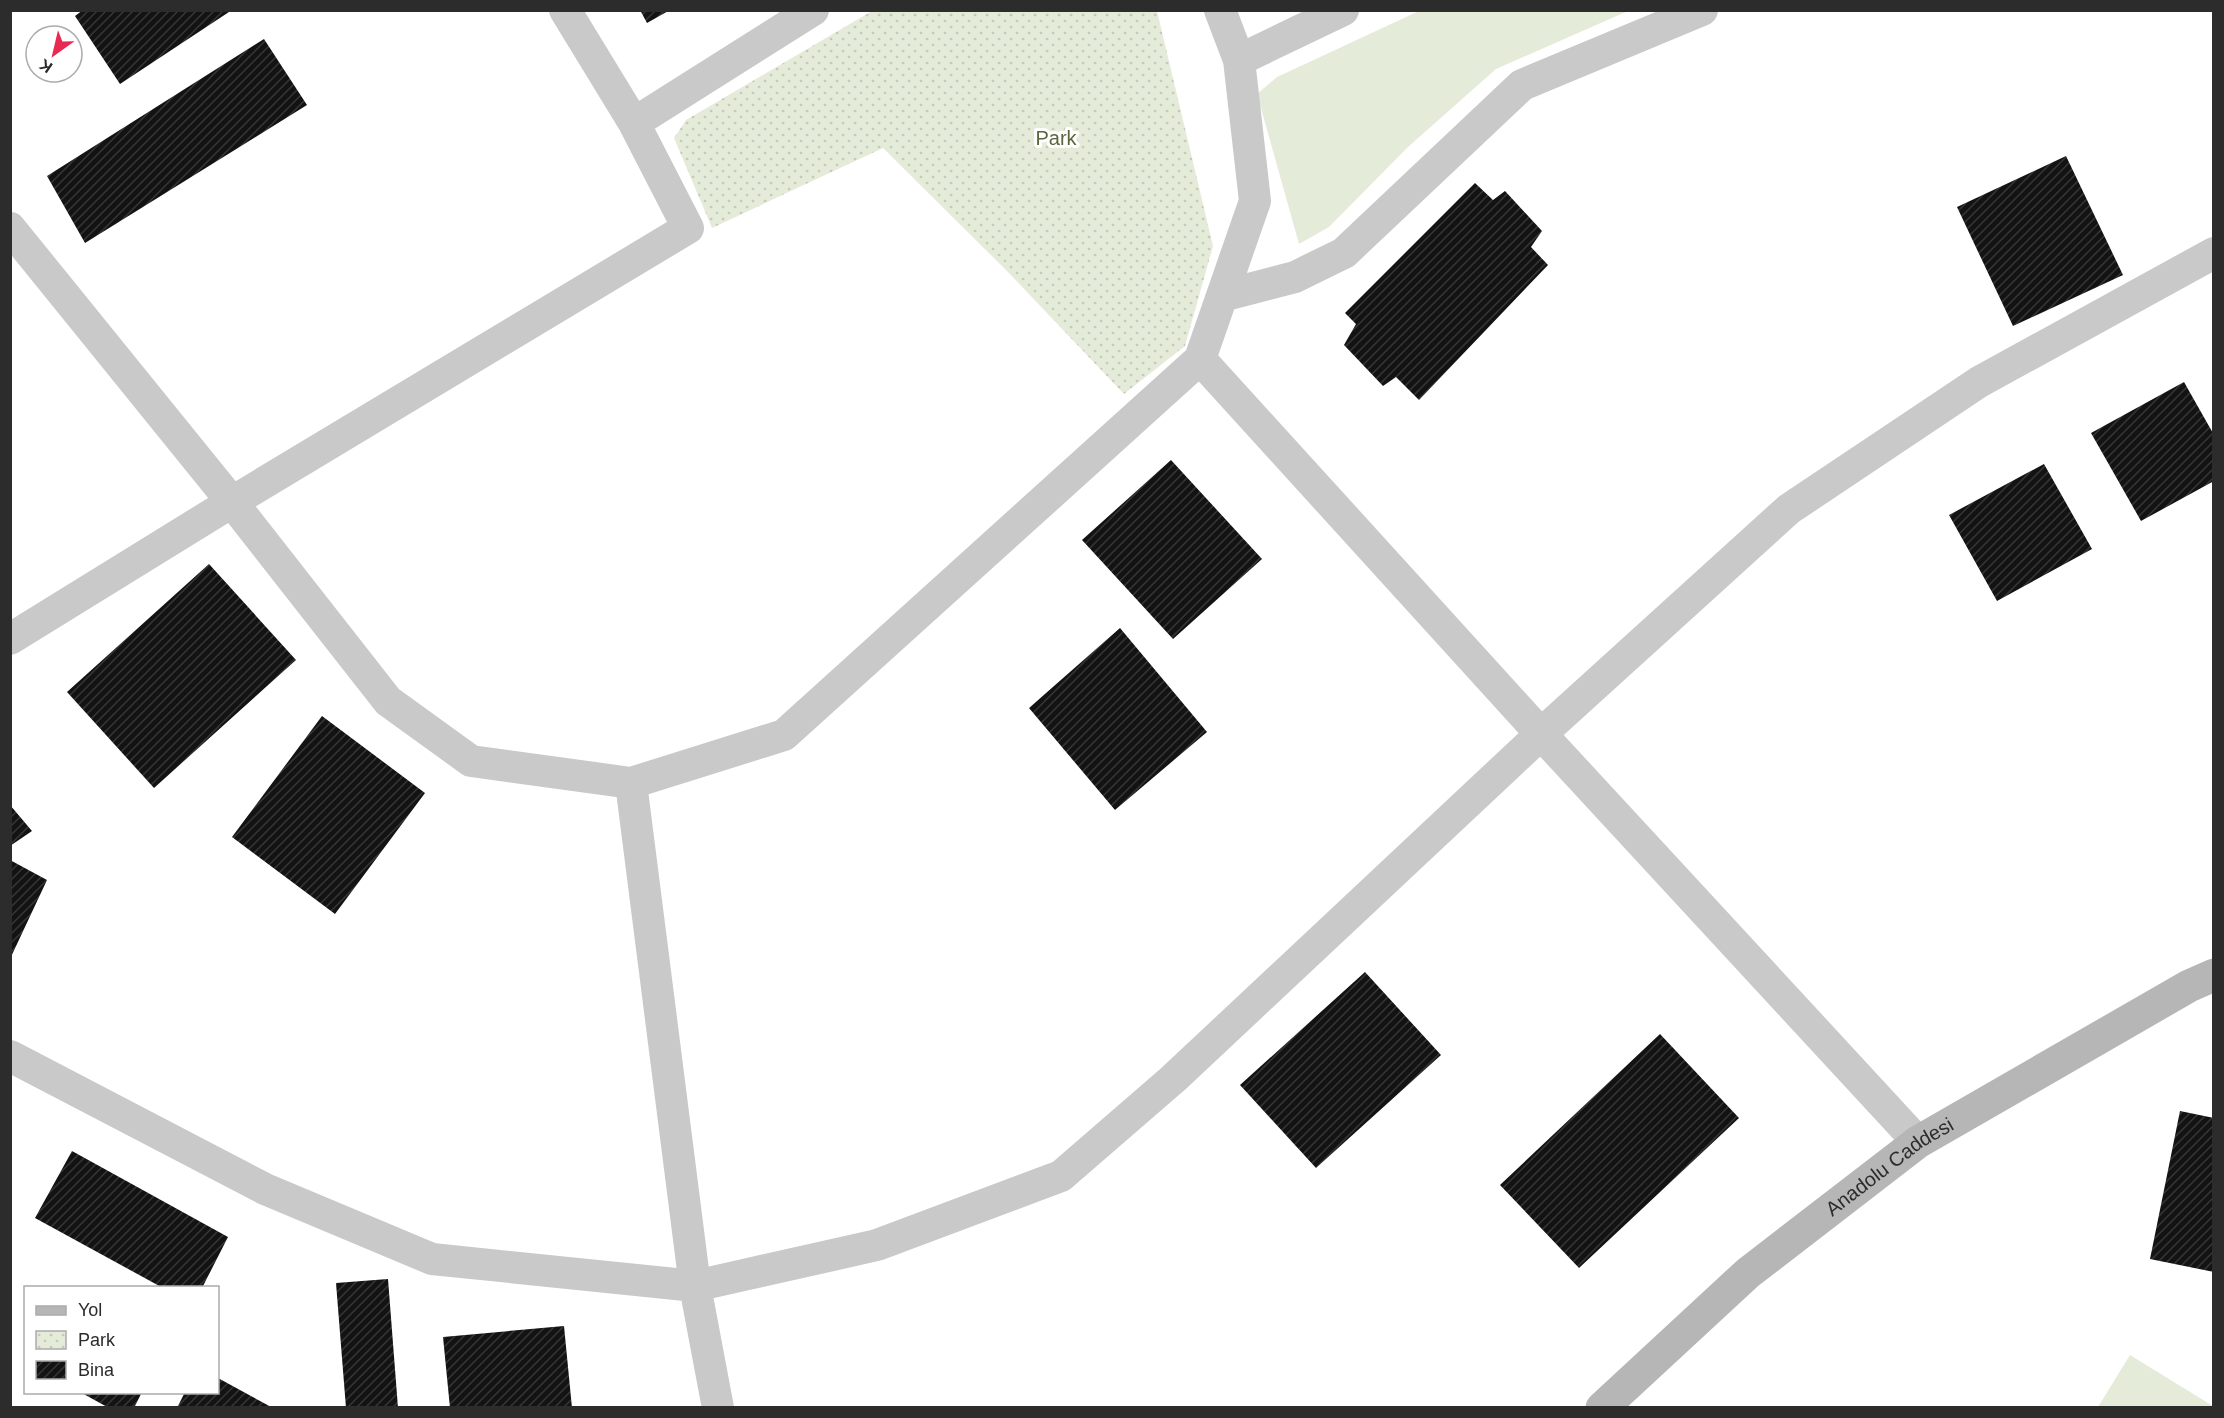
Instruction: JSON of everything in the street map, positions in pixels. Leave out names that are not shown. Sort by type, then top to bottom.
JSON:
[{"type":"street","points":[[10,639],[232,502],[688,228],[634,123],[565,10]]},
{"type":"street","points":[[634,123],[813,10]]},
{"type":"street","points":[[10,228],[232,502],[388,701],[471,761],[631,783],[784,735],[1200,359],[1255,201],[1239,60],[1220,10]]},
{"type":"street","points":[[1239,60],[1343,10]]},
{"type":"street","points":[[1222,296],[1295,277],[1344,253],[1522,85],[1702,10]]},
{"type":"street","points":[[16,1066],[265,1189],[432,1259],[695,1286],[877,1245],[1061,1176],[1173,1079],[1541,734],[1789,509],[1979,382],[2214,253]]},
{"type":"street","points":[[1200,359],[1541,734],[1918,1142]]},
{"type":"street","points":[[631,783],[695,1286],[718,1407]]},
{"type":"street","name":"Anadolu Caddesi","points":[[1602,1407],[1748,1273],[1918,1142],[2189,986],[2214,975]]},
{"type":"green space","name":"Park","points":[[872,11],[1157,11],[1213,246],[1185,346],[1124,394],[1007,271],[883,148],[712,228],[674,138],[686,120]]},
{"type":"green space","points":[[1419,11],[1628,11],[1496,69],[1408,147],[1329,227],[1299,244],[1257,94],[1277,77]]},
{"type":"green space","points":[[2130,1355],[2213,1406],[2213,1407],[2098,1407]]},
{"type":"building","points":[[83,10],[232,10],[120,84],[84,30],[84,24],[80,24],[75,16]]},
{"type":"building","points":[[640,10],[670,10],[647,23]]},
{"type":"building","points":[[264,39],[307,105],[85,243],[47,176]]},
{"type":"building","points":[[2066,156],[2123,275],[2013,326],[1957,207]]},
{"type":"building","points":[[1475,183],[1493,200],[1505,191],[1542,231],[1531,247],[1548,265],[1419,400],[1396,377],[1383,386],[1344,345],[1356,324],[1345,313]]},
{"type":"building","points":[[2184,382],[2214,435],[2214,481],[2141,521],[2091,433]]},
{"type":"building","points":[[1171,460],[1262,559],[1173,639],[1082,540]]},
{"type":"building","points":[[2044,464],[2092,549],[1997,601],[1949,515]]},
{"type":"building","points":[[209,564],[296,660],[154,788],[67,692]]},
{"type":"building","points":[[1120,628],[1207,732],[1115,810],[1029,708]]},
{"type":"building","points":[[322,716],[425,793],[335,914],[232,837]]},
{"type":"building","points":[[10,805],[32,831],[10,846]]},
{"type":"building","points":[[10,860],[47,880],[10,959]]},
{"type":"building","points":[[1365,972],[1441,1055],[1316,1168],[1240,1085]]},
{"type":"building","points":[[1660,1034],[1739,1118],[1579,1268],[1500,1185]]},
{"type":"building","points":[[2180,1111],[2214,1118],[2214,1272],[2150,1259]]},
{"type":"building","points":[[72,1151],[228,1237],[203,1286],[159,1286],[35,1218]]},
{"type":"building","points":[[388,1279],[398,1408],[346,1408],[336,1283]]},
{"type":"building","points":[[564,1326],[572,1408],[450,1408],[443,1337]]},
{"type":"building","points":[[219,1379],[273,1408],[177,1408],[184,1394],[219,1394]]},
{"type":"building","points":[[84,1394],[141,1394],[134,1408],[109,1408]]}]
